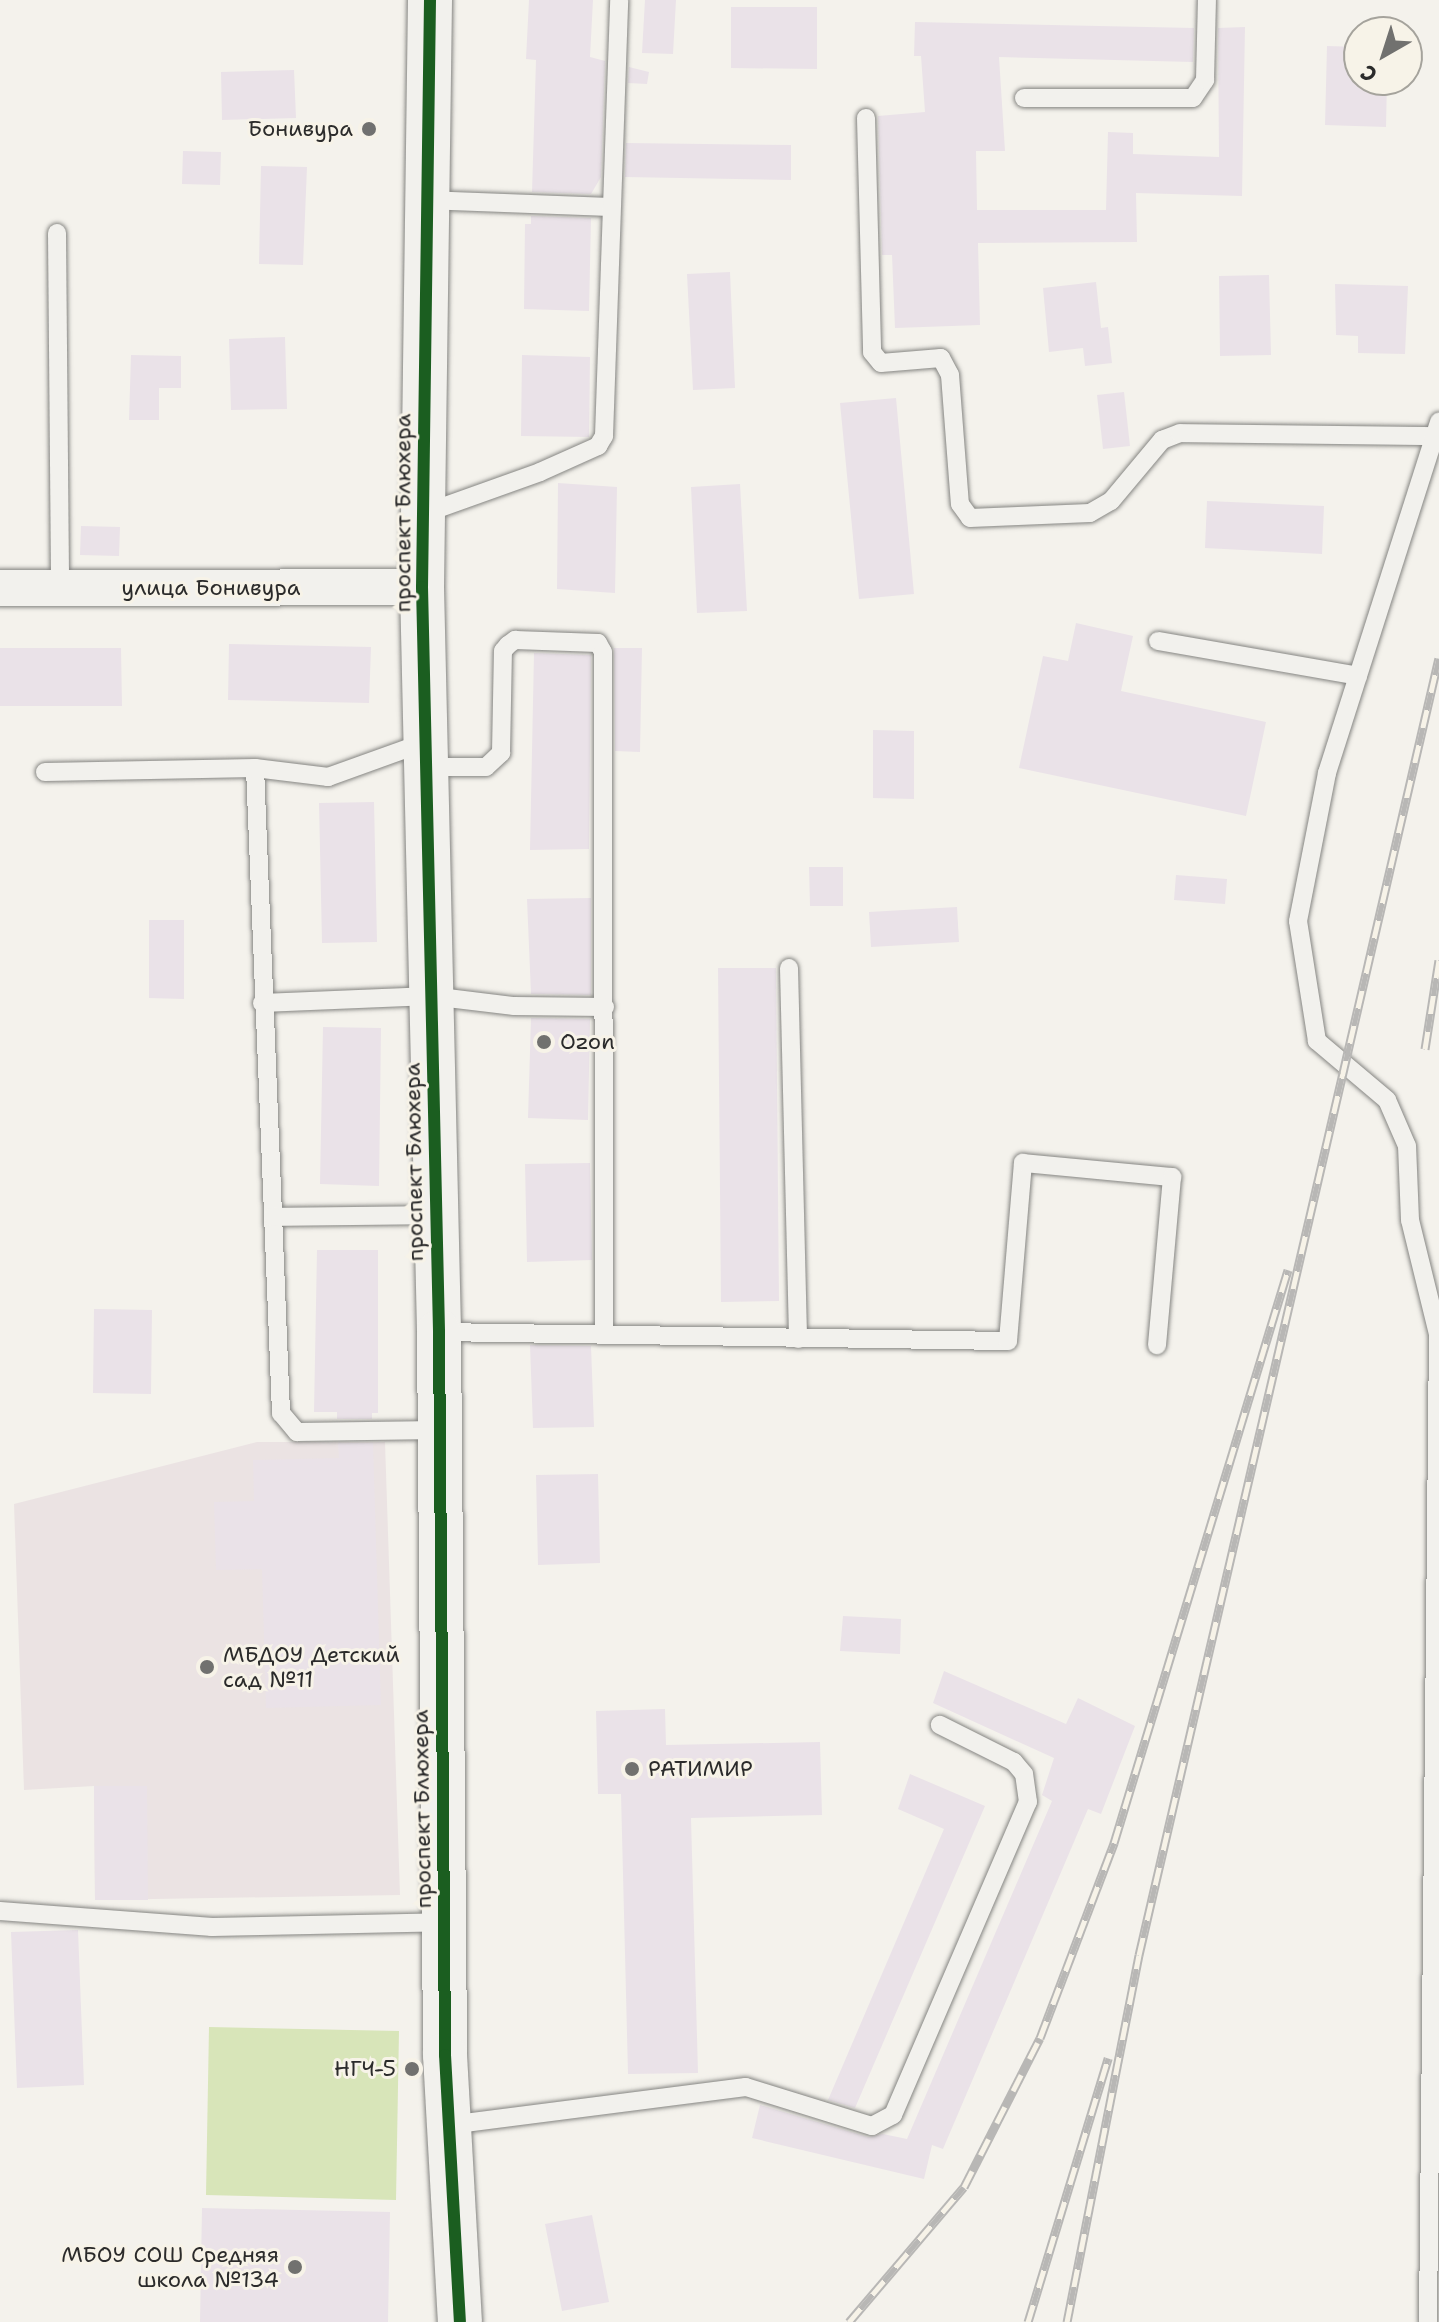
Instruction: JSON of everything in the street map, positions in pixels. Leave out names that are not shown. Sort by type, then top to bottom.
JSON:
[{"type":"street","name":"проспект Блюхера","points":[[430,0],[422,587],[439,1332],[443,1922],[449,2125],[460,2322]]},
{"type":"street","name":"улица Бонивура","points":[[0,588],[422,587]]},
{"type":"lane","points":[[423,514],[598,446],[608,422],[608,207],[619,0]]},
{"type":"lane","points":[[1024,98],[1193,98],[1205,80],[1207,0]]},
{"type":"lane","points":[[866,118],[872,352],[881,363],[941,358],[950,375],[960,504],[970,518],[1090,513],[1111,501],[1162,440],[1180,433],[1437,428],[1327,773],[1298,921],[1317,1041],[1387,1100],[1407,1146],[1410,1220],[1438,1334],[1428,2322]]},
{"type":"lane","points":[[427,200],[608,207]]},
{"type":"lane","points":[[57,233],[60,588]]},
{"type":"lane","points":[[45,772],[255,768],[328,777],[425,754],[486,767],[501,753],[503,651],[508,645],[515,640],[598,643],[603,652],[604,1335]]},
{"type":"lane","points":[[1158,641],[1358,676]]},
{"type":"lane","points":[[255,768],[262,1003],[281,1413],[287,1426],[297,1432],[438,1430]]},
{"type":"lane","points":[[789,968],[798,1339]]},
{"type":"lane","points":[[262,1003],[431,996],[514,1006],[605,1007]]},
{"type":"lane","points":[[439,1332],[1008,1341],[1023,1163],[1172,1177],[1157,1345]]},
{"type":"lane","points":[[273,1217],[434,1215]]},
{"type":"lane","points":[[449,2125],[746,2087],[872,2126],[893,2115],[1028,1802],[1024,1774],[1014,1762],[940,1725]]},
{"type":"lane","points":[[0,1911],[212,1927],[443,1922]]},
{"type":"shaded area","name":"МБДОУ Детский сад №11","points":[[257,1442],[385,1442],[400,1895],[95,1900],[94,1786],[24,1790],[14,1504]]},
{"type":"green space","points":[[209,2027],[399,2031],[396,2200],[206,2195]]},
{"type":"building","points":[[529,0],[593,0],[590,57],[605,61],[601,177],[591,194],[532,192],[536,60],[526,59]]},
{"type":"building","points":[[645,0],[676,0],[673,54],[642,53]]},
{"type":"building","points":[[731,7],[817,7],[817,69],[731,68]]},
{"type":"building","points":[[915,22],[1194,28],[1193,62],[999,57],[1005,151],[976,151],[977,210],[1106,210],[1108,132],[1133,133],[1133,154],[1219,157],[1218,28],[1245,27],[1242,196],[1136,193],[1137,242],[978,243],[980,325],[895,328],[892,255],[882,255],[878,116],[925,112],[921,56],[914,56]]},
{"type":"building","points":[[1327,46],[1343,46],[1343,96],[1387,96],[1386,127],[1325,125]]},
{"type":"building","points":[[629,67],[649,72],[647,84],[628,83]]},
{"type":"building","points":[[294,70],[296,118],[222,120],[221,72]]},
{"type":"building","points":[[626,143],[791,145],[791,180],[625,177]]},
{"type":"building","points":[[183,151],[221,152],[220,185],[182,184]]},
{"type":"building","points":[[261,166],[307,167],[303,265],[259,264]]},
{"type":"building","points":[[531,216],[591,218],[589,311],[524,309],[525,224],[531,224]]},
{"type":"building","points":[[730,272],[735,388],[693,390],[687,274]]},
{"type":"building","points":[[1269,275],[1271,355],[1220,356],[1219,276]]},
{"type":"building","points":[[1096,282],[1101,328],[1108,327],[1112,363],[1085,366],[1083,348],[1049,352],[1043,288]]},
{"type":"building","points":[[1335,284],[1408,286],[1405,354],[1358,353],[1358,336],[1336,335]]},
{"type":"building","points":[[285,337],[287,409],[231,410],[229,339]]},
{"type":"building","points":[[131,355],[181,356],[181,388],[159,388],[159,420],[129,420]]},
{"type":"building","points":[[522,355],[590,357],[589,437],[521,436]]},
{"type":"building","points":[[1124,392],[1130,446],[1103,449],[1097,395]]},
{"type":"building","points":[[896,398],[914,594],[859,599],[840,403]]},
{"type":"building","points":[[558,483],[617,487],[615,593],[557,589]]},
{"type":"building","points":[[740,484],[747,611],[697,613],[691,487]]},
{"type":"building","points":[[1207,501],[1324,506],[1322,554],[1205,548]]},
{"type":"building","points":[[81,526],[120,527],[119,556],[80,555]]},
{"type":"building","points":[[1076,623],[1133,636],[1121,691],[1266,722],[1246,816],[1019,768],[1043,656],[1068,661]]},
{"type":"building","points":[[229,644],[371,647],[369,703],[228,700]]},
{"type":"building","points":[[0,648],[121,648],[122,706],[0,706]]},
{"type":"building","points":[[614,648],[642,648],[640,752],[615,751]]},
{"type":"building","points":[[534,653],[591,655],[589,849],[530,850]]},
{"type":"building","points":[[873,730],[914,731],[914,799],[873,798]]},
{"type":"building","points":[[374,802],[377,942],[322,943],[319,803]]},
{"type":"building","points":[[809,867],[843,867],[843,906],[810,906]]},
{"type":"building","points":[[1176,875],[1227,879],[1225,904],[1174,900]]},
{"type":"building","points":[[591,898],[591,995],[531,994],[527,899]]},
{"type":"building","points":[[957,907],[959,942],[871,947],[869,912]]},
{"type":"building","points":[[149,920],[184,920],[184,999],[149,998]]},
{"type":"building","points":[[718,968],[776,968],[779,1301],[721,1302]]},
{"type":"building","points":[[531,1018],[590,1019],[588,1120],[528,1118]]},
{"type":"building","points":[[323,1027],[381,1028],[379,1186],[320,1184]]},
{"type":"building","points":[[590,1163],[592,1260],[527,1262],[525,1164]]},
{"type":"building","points":[[317,1250],[378,1250],[378,1413],[372,1413],[372,1419],[337,1419],[337,1412],[314,1412]]},
{"type":"building","points":[[94,1309],[152,1310],[151,1394],[93,1393]]},
{"type":"building","points":[[530,1345],[591,1346],[594,1427],[533,1428]]},
{"type":"building","points":[[338,1443],[373,1443],[381,1705],[266,1708],[262,1569],[216,1570],[214,1502],[254,1501],[253,1460],[339,1458]]},
{"type":"building","points":[[598,1474],[600,1563],[538,1565],[536,1475]]},
{"type":"building","points":[[843,1616],[901,1619],[900,1654],[840,1651]]},
{"type":"building","points":[[944,1671],[1066,1724],[1078,1698],[1135,1726],[1101,1814],[1088,1809],[943,2149],[932,2145],[924,2179],[752,2138],[760,2105],[868,2137],[883,2134],[907,2139],[1052,1801],[1042,1795],[1054,1758],[933,1703]]},
{"type":"building","points":[[665,1709],[666,1745],[820,1742],[822,1815],[691,1818],[698,2073],[628,2074],[621,1794],[598,1794],[596,1711]]},
{"type":"building","points":[[910,1774],[985,1806],[855,2108],[828,2100],[944,1829],[898,1809]]},
{"type":"building","points":[[94,1786],[147,1786],[148,1900],[95,1900]]},
{"type":"building","points":[[78,1930],[84,2085],[17,2088],[11,1932]]},
{"type":"building","name":"МБОУ СОШ Средняя школа №134","points":[[202,2208],[390,2212],[388,2322],[200,2322]]},
{"type":"building","points":[[592,2215],[609,2302],[562,2311],[545,2224]]},
{"type":"railway","points":[[1067,2322],[1139,1955],[1439,658]]},
{"type":"railway","points":[[1425,1049],[1439,960]]},
{"type":"railway","points":[[849,2322],[964,2187],[1040,2038],[1114,1843],[1288,1270]]},
{"type":"railway","points":[[1028,2322],[1108,2058]]},
{"type":"cycle path","points":[[430,0],[422,587],[439,1332],[445,2055],[460,2322]]},
{"type":"place","name":"Бонивура","points":[[369,129]]},
{"type":"place","name":"Ozon","points":[[544,1042]]},
{"type":"place","name":"МБДОУ Детский сад №11","points":[[207,1667]]},
{"type":"place","name":"РАТИМИР","points":[[632,1769]]},
{"type":"place","name":"НГЧ-5","points":[[412,2069]]},
{"type":"place","name":"МБОУ СОШ Средняя школа №134","points":[[295,2267]]}]
